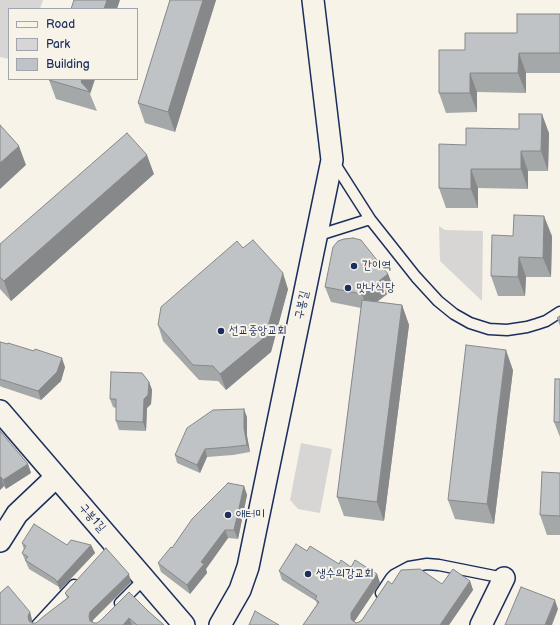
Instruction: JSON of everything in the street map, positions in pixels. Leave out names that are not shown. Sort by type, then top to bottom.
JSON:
[{"type":"street","name":"구봉길","points":[[220,625],[240,590],[248,567],[332,160],[313,0]]},
{"type":"street","name":"구봉1길","points":[[0,411],[56,477],[111,546],[144,579],[184,625]]},
{"type":"street","points":[[4,527],[56,477]]},
{"type":"street","points":[[481,625],[504,578]]},
{"type":"lane","points":[[332,160],[370,219],[416,277],[438,301],[454,314],[470,323],[489,328],[507,330],[537,324],[560,312]]},
{"type":"lane","points":[[316,236],[370,219]]},
{"type":"lane","points":[[377,598],[390,578],[394,575],[404,569],[427,564],[504,578]]},
{"type":"lane","points":[[37,625],[82,576]]},
{"type":"lane","points":[[113,610],[144,579]]},
{"type":"green space","points":[[0,0],[43,0],[40,8],[8,8],[8,59],[0,57]]},
{"type":"green space","points":[[439,226],[445,230],[483,231],[482,301],[440,261]]},
{"type":"green space","points":[[301,443],[332,449],[320,513],[298,509],[290,500]]},
{"type":"building","points":[[74,0],[107,0],[104,8],[71,8]]},
{"type":"building","points":[[170,0],[203,0],[168,112],[138,103]]},
{"type":"building","points":[[517,14],[560,14],[560,53],[519,53],[518,73],[470,73],[470,93],[439,93],[439,50],[465,50],[465,33],[517,33]]},
{"type":"building","points":[[49,80],[82,80],[81,82],[90,92]]},
{"type":"building","points":[[519,114],[542,114],[541,151],[521,151],[521,169],[471,169],[471,189],[439,188],[439,144],[466,145],[466,128],[519,129]]},
{"type":"building","points":[[0,125],[19,146],[0,163]]},
{"type":"building","points":[[127,133],[147,155],[4,281],[0,277],[0,244]]},
{"type":"building","points":[[514,215],[544,216],[543,258],[519,257],[518,277],[491,276],[492,235],[513,236]]},
{"type":"building","points":[[353,238],[361,240],[388,274],[362,294],[325,287],[333,247],[338,241]]},
{"type":"building","name":"선교중앙교회","points":[[253,240],[283,273],[265,337],[220,374],[213,366],[193,365],[158,325],[161,307],[237,241],[243,248]]},
{"type":"building","points":[[362,300],[402,305],[377,502],[337,497]]},
{"type":"building","points":[[0,342],[34,351],[35,349],[62,358],[57,372],[38,391],[0,379]]},
{"type":"building","points":[[466,345],[506,350],[487,504],[448,500]]},
{"type":"building","points":[[111,372],[142,373],[149,382],[148,395],[144,399],[143,422],[116,421],[116,399],[110,399]]},
{"type":"building","points":[[555,379],[560,379],[560,422],[554,422]]},
{"type":"building","points":[[244,409],[244,428],[247,445],[205,449],[197,465],[175,455],[187,428],[213,410]]},
{"type":"building","points":[[0,431],[28,464],[3,480],[1,477],[0,478]]},
{"type":"building","points":[[542,472],[560,473],[560,516],[540,515]]},
{"type":"building","points":[[228,483],[244,486],[234,530],[225,530],[201,562],[204,564],[187,585],[158,563],[171,547],[172,548],[192,519]]},
{"type":"building","points":[[34,524],[67,545],[71,540],[91,545],[57,582],[55,579],[25,560],[28,557],[22,553],[26,546],[22,543]]},
{"type":"building","points":[[296,544],[307,551],[310,546],[339,564],[341,560],[351,567],[355,560],[377,574],[351,613],[351,619],[356,623],[362,620],[388,581],[392,584],[401,570],[420,569],[442,584],[453,569],[470,581],[440,625],[303,625],[319,602],[315,599],[317,596],[279,571]]},
{"type":"building","points":[[106,548],[129,574],[90,612],[90,621],[97,623],[100,621],[129,592],[164,625],[137,625],[129,618],[123,625],[0,625],[0,593],[8,586],[30,612],[28,616],[29,621],[36,623],[69,597],[65,593]]},
{"type":"building","points":[[521,587],[555,600],[545,625],[505,625]]},
{"type":"building","points":[[255,611],[279,625],[249,625]]},
{"type":"place","name":"간이역","points":[[354,266]]},
{"type":"place","name":"맛나식당","points":[[348,288]]},
{"type":"place","name":"선교중앙교회","points":[[221,331]]},
{"type":"place","name":"애터미","points":[[228,515]]},
{"type":"place","name":"생수의강교회","points":[[308,574]]}]
